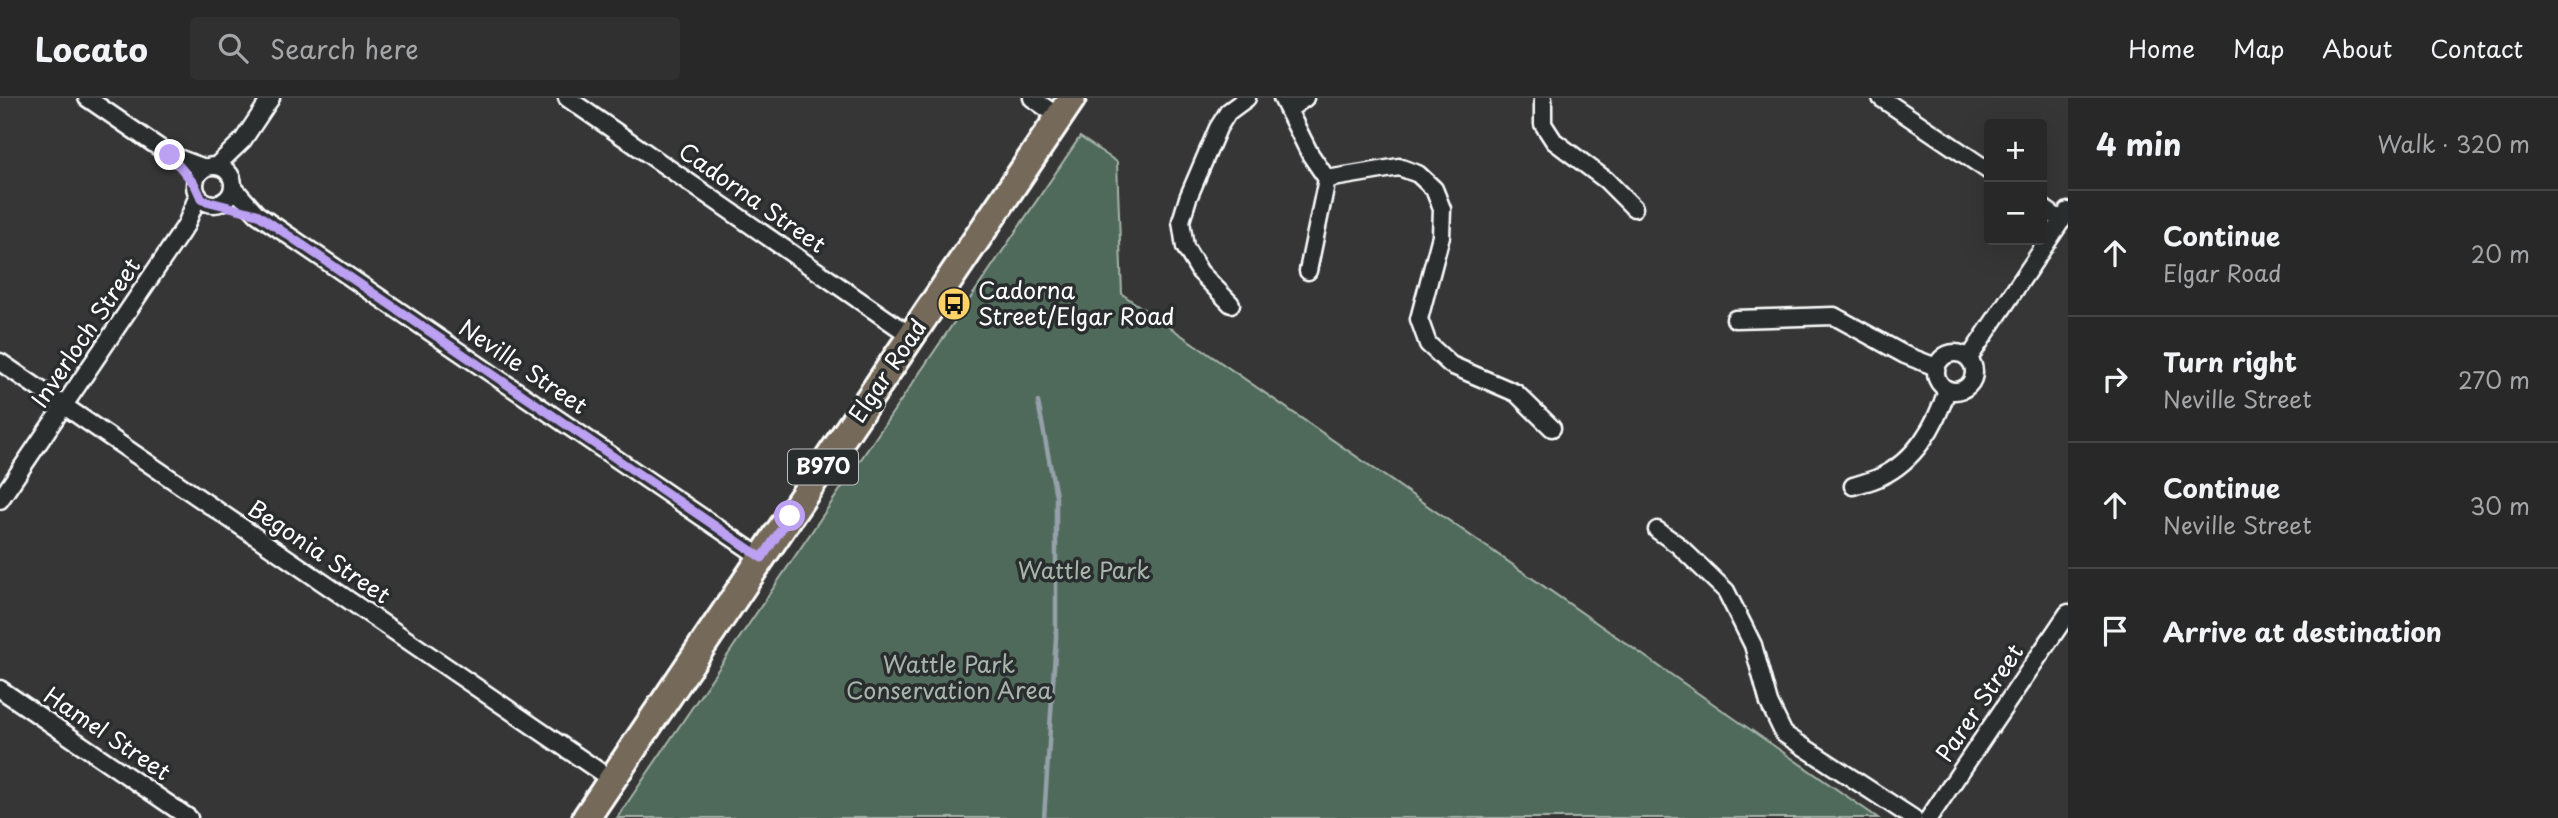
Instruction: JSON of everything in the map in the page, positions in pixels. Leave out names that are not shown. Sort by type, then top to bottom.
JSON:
[{"type":"main road","name":"Elgar Road","points":[[586,818],[1065,107]]},
{"type":"street","points":[[87,98],[170,155],[202,200],[217,203],[228,197],[243,140]]},
{"type":"street","points":[[197,190],[198,175],[243,140],[271,98]]},
{"type":"street","name":"Cadorna Street","points":[[567,98],[911,336]]},
{"type":"street","points":[[1032,98],[1065,107]]},
{"type":"street","points":[[1231,304],[1200,272],[1185,247],[1181,221],[1218,128],[1228,112],[1247,98]]},
{"type":"street","points":[[1305,98],[1285,104],[1310,154],[1327,179],[1308,271]]},
{"type":"street","points":[[1543,98],[1543,124],[1554,141],[1606,180],[1634,208]]},
{"type":"street","points":[[1881,98],[1984,169]]},
{"type":"street","points":[[170,155],[226,170],[231,181]]},
{"type":"street","points":[[1327,179],[1399,167],[1418,174],[1434,189],[1442,209],[1441,236],[1419,319],[1428,344],[1451,365],[1516,393],[1552,428]]},
{"type":"street","name":"Neville Street","points":[[231,181],[257,214],[762,558]]},
{"type":"street","name":"Inverloch Street","points":[[0,500],[186,225],[197,190]]},
{"type":"street","name":"Neville Street","points":[[217,203],[257,214]]},
{"type":"street","name":"Inverloch Street","points":[[186,225],[217,203]]},
{"type":"street","points":[[1969,358],[2065,216],[2047,209]]},
{"type":"street","points":[[1735,319],[1834,316],[1905,355],[1936,367]]},
{"type":"street","points":[[1963,355],[1969,358],[1974,370],[1971,383],[1961,391],[1948,390],[1936,378],[1936,367],[1944,356],[1963,355]]},
{"type":"street","name":"Begonia Street","points":[[0,362],[612,780]]},
{"type":"street","points":[[1853,486],[1882,477],[1908,458],[1933,428],[1948,390]]},
{"type":"street","points":[[1657,530],[1678,545],[1726,591],[1752,645],[1769,702],[1784,734],[1913,818]]},
{"type":"street","name":"Parer Street","points":[[1929,818],[2068,613]]},
{"type":"street","name":"Hamel Street","points":[[0,688],[189,818]]},
{"type":"green space","name":"Wattle Park","points":[[1080,137],[1117,162],[1122,294],[1878,818],[617,818]]},
{"type":"waterway","points":[[1038,402],[1056,496],[1056,638],[1044,818]]},
{"type":"place","name":"Cadorna Street/Elgar Road","points":[[954,304]]},
{"type":"route","points":[[170,155],[195,185],[202,200],[257,214],[762,558],[790,516]]},
{"type":"park label","name":"Wattle Park Conservation Area","points":[[949,678]]}]
